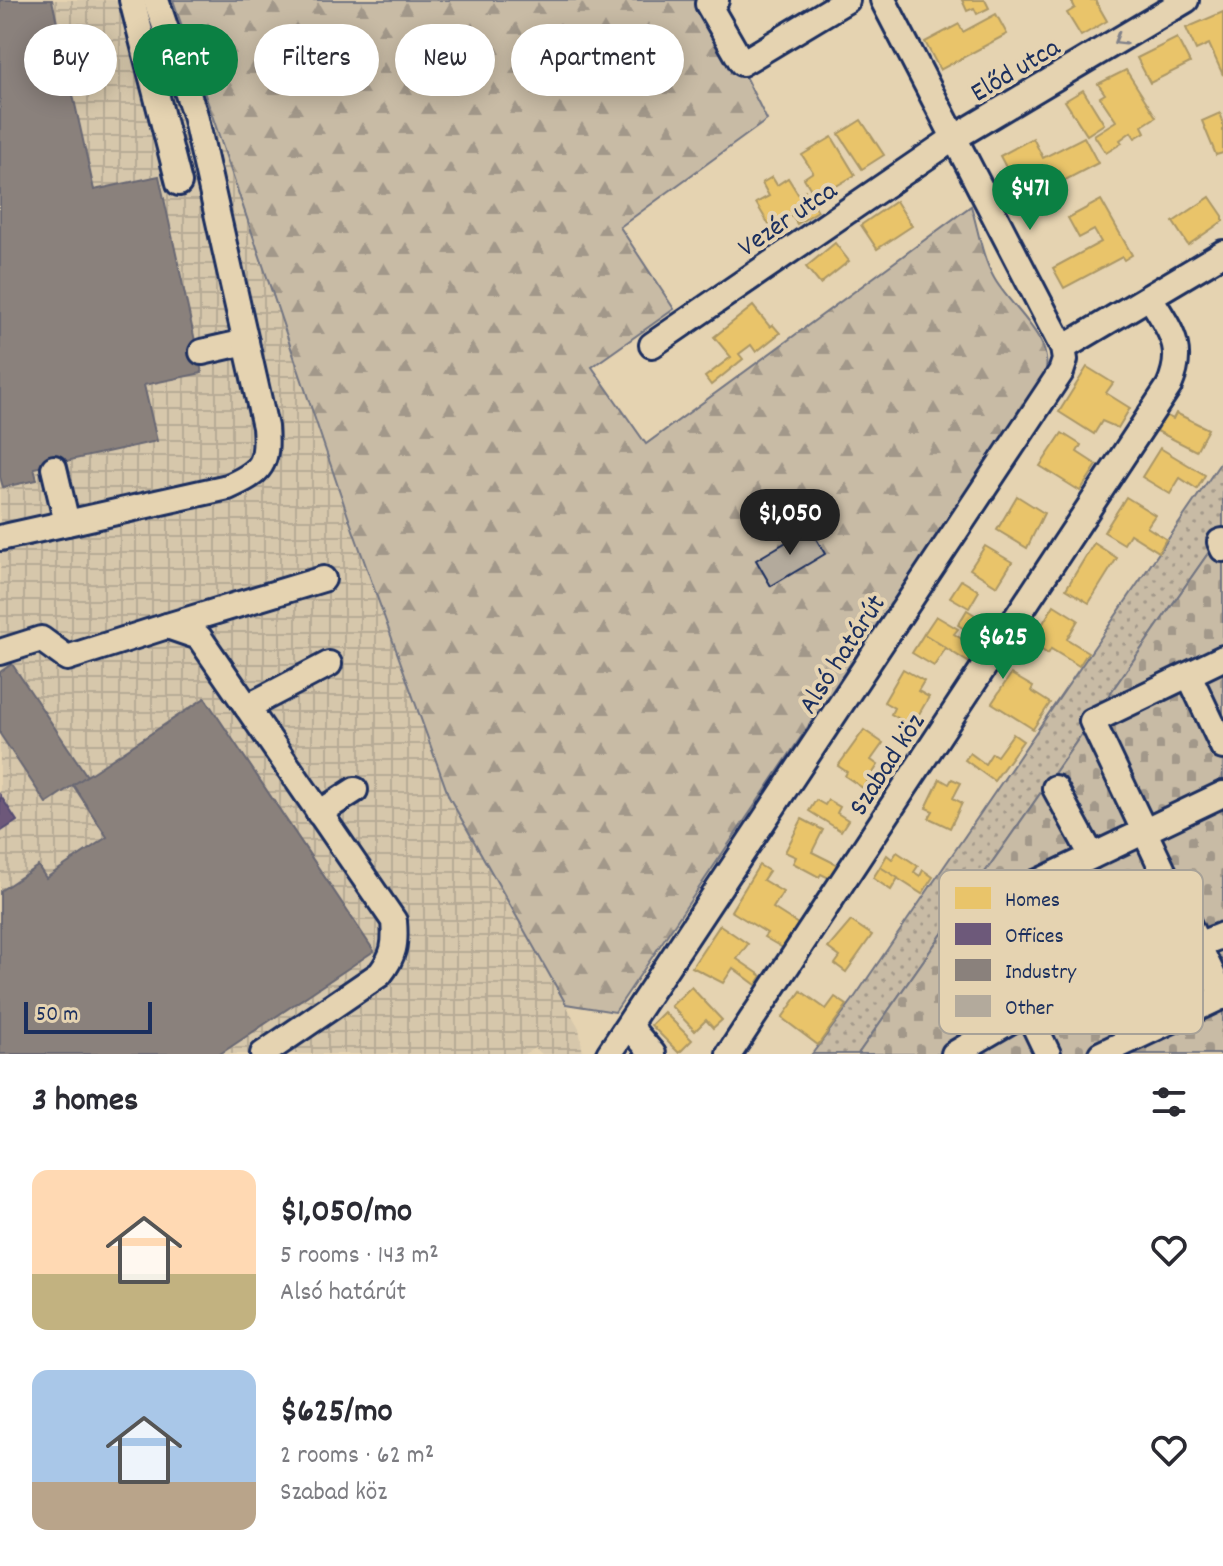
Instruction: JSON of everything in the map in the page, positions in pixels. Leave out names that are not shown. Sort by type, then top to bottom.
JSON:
[{"type":"street","points":[[132,0],[179,183]]},
{"type":"street","points":[[0,538],[228,487],[250,477],[263,465],[267,449],[265,427],[195,115],[156,0]]},
{"type":"street","points":[[716,0],[708,4],[742,63],[847,0]]},
{"type":"street","points":[[883,0],[1063,348],[1223,253]]},
{"type":"street","name":"Előd utca","points":[[954,138],[1186,0]]},
{"type":"street","name":"Vezér utca","points":[[652,345],[954,138]]},
{"type":"street","name":"Szabad köz","points":[[729,1054],[1169,386],[1176,370],[1178,350],[1150,297]]},
{"type":"street","points":[[202,352],[246,342]]},
{"type":"street","name":"Alsó határút","points":[[609,1054],[632,1024],[634,1015],[1061,372],[1065,360],[1063,348]]},
{"type":"street","points":[[54,468],[67,523]]},
{"type":"street","points":[[1223,541],[1220,542],[1223,549]]},
{"type":"street","points":[[0,652],[41,639],[67,658],[323,579]]},
{"type":"street","points":[[167,626],[199,637],[394,921],[396,945],[391,960],[380,974],[263,1054]]},
{"type":"street","points":[[1162,870],[1092,721],[1223,658]]},
{"type":"street","points":[[247,707],[329,664]]},
{"type":"street","points":[[1189,675],[1223,747]]},
{"type":"street","points":[[1055,788],[1092,856]]},
{"type":"street","points":[[319,813],[355,790]]},
{"type":"street","points":[[1063,870],[1223,794]]},
{"type":"street","points":[[1203,943],[1223,935]]},
{"type":"street","points":[[1203,955],[1223,997],[1203,1006]]},
{"type":"street","points":[[632,1024],[635,1033],[653,1054]]},
{"type":"street","points":[[954,1054],[988,1034]]},
{"type":"street","points":[[1038,1034],[1048,1054]]},
{"type":"street","points":[[1101,1054],[1144,1034]]},
{"type":"shaded area","points":[[0,0],[173,0],[181,24],[133,24],[133,96],[206,96],[348,516],[449,797],[579,1028],[583,1054],[542,1054],[535,1048],[524,1054],[0,1054]]},
{"type":"green space","points":[[173,0],[716,0],[709,5],[767,120],[620,227],[674,309],[592,367],[646,444],[971,206],[983,252],[994,278],[1039,338],[1047,364],[1044,378],[615,1012],[566,1004],[449,797],[348,516],[206,96],[238,96],[238,24],[181,24]]},
{"type":"green space","points":[[1223,459],[1223,532],[987,870],[942,870]]},
{"type":"green space","points":[[1223,532],[1223,1054],[858,1054],[939,938],[939,1034],[1203,1034],[1203,870],[987,870]]},
{"type":"green space","points":[[939,874],[939,938],[858,1054],[812,1054]]},
{"type":"building: Homes","points":[[962,0],[985,0],[989,8],[977,14],[974,8],[967,11]]},
{"type":"building: Homes","points":[[1071,0],[1095,0],[1107,21],[1081,36],[1067,13],[1075,8]]},
{"type":"building: Homes","points":[[1223,12],[1223,75],[1209,44],[1196,50],[1186,28]]},
{"type":"building: Homes","points":[[996,14],[1007,34],[940,70],[925,42],[959,24],[963,32]]},
{"type":"building: Homes","points":[[1177,38],[1190,63],[1150,83],[1137,58]]},
{"type":"building: Homes","points":[[1126,70],[1156,117],[1142,126],[1145,132],[1135,138],[1131,132],[1120,140],[1122,143],[1106,153],[1094,135],[1116,121],[1100,97],[1105,94],[1098,84]]},
{"type":"building: Homes","points":[[1083,90],[1104,124],[1087,135],[1065,101]]},
{"type":"building: Homes","points":[[1220,113],[1223,153],[1216,155],[1202,121]]},
{"type":"building: Homes","points":[[861,120],[884,155],[862,169],[839,134]]},
{"type":"building: Homes","points":[[832,137],[855,175],[816,198],[804,178],[813,172],[802,155]]},
{"type":"building: Homes","points":[[1084,137],[1098,163],[1048,189],[1044,181],[1059,171],[1019,192],[1000,156],[1033,138],[1043,158]]},
{"type":"building: Homes","points":[[772,177],[777,185],[788,178],[798,194],[805,190],[818,211],[797,224],[792,215],[771,228],[756,203],[769,196],[762,183]]},
{"type":"building: Homes","points":[[1210,197],[1223,221],[1188,245],[1173,222]]},
{"type":"building: Homes","points":[[1101,200],[1132,255],[1124,260],[1122,257],[1064,288],[1053,268],[1101,242],[1094,230],[1079,238],[1068,218]]},
{"type":"building: Homes","points":[[896,201],[912,226],[877,249],[861,225]]},
{"type":"building: Homes","points":[[835,243],[849,261],[820,284],[806,267]]},
{"type":"building: Homes","points":[[753,306],[770,327],[773,325],[780,333],[756,352],[751,345],[739,354],[743,359],[711,385],[705,377],[731,357],[714,337]]},
{"type":"building: Homes","points":[[1087,367],[1113,383],[1106,393],[1130,408],[1118,428],[1102,421],[1094,434],[1059,412]]},
{"type":"building: Homes","points":[[1176,413],[1208,429],[1196,451],[1157,431],[1165,415],[1173,419]]},
{"type":"building: Homes","points":[[1062,433],[1081,445],[1077,452],[1097,465],[1080,491],[1040,466]]},
{"type":"building: Homes","points":[[1160,448],[1205,475],[1197,489],[1180,478],[1170,494],[1142,477]]},
{"type":"building: Homes","points":[[1017,496],[1044,513],[1027,548],[997,530]]},
{"type":"building: Homes","points":[[1126,497],[1155,515],[1147,527],[1166,539],[1159,552],[1130,534],[1124,544],[1104,532]]},
{"type":"building: Homes","points":[[1094,543],[1117,558],[1089,603],[1066,589]]},
{"type":"building: Homes","points":[[985,546],[1012,562],[997,586],[970,569]]},
{"type":"building: Homes","points":[[961,580],[979,591],[969,608],[950,597]]},
{"type":"building: Homes","points":[[1054,605],[1078,620],[1067,639],[1088,652],[1079,666],[1051,649],[1048,654],[1031,643]]},
{"type":"building: Homes","points":[[967,610],[991,625],[982,640],[958,625]]},
{"type":"building: Homes","points":[[936,616],[958,629],[954,634],[974,652],[968,662],[924,634]]},
{"type":"building: Homes","points":[[924,634],[946,648],[934,666],[912,653]]},
{"type":"building: Homes","points":[[903,669],[924,681],[918,691],[929,697],[912,726],[891,714],[894,708],[884,702]]},
{"type":"building: Homes","points":[[1011,674],[1033,687],[1031,691],[1050,703],[1033,729],[992,703]]},
{"type":"building: Homes","points":[[864,730],[883,743],[871,760],[878,765],[863,788],[845,776],[847,772],[838,766]]},
{"type":"building: Homes","points":[[1013,734],[1023,741],[994,781],[965,760],[970,753],[985,764],[992,753],[997,756]]},
{"type":"building: Homes","points":[[940,779],[949,784],[952,779],[961,783],[953,798],[962,803],[950,828],[929,818],[933,811],[926,808]]},
{"type":"building: Homes","points":[[816,800],[825,805],[828,800],[840,807],[837,813],[848,820],[841,831],[809,811]]},
{"type":"building: Homes","points":[[802,819],[823,830],[812,852],[838,865],[831,879],[821,874],[819,877],[793,863],[796,857],[785,852]]},
{"type":"building: Homes","points":[[897,852],[918,866],[914,872],[920,876],[923,870],[933,877],[922,894],[880,867],[887,855],[892,859]]},
{"type":"building: Homes","points":[[759,865],[769,871],[763,880],[783,892],[773,908],[798,924],[783,948],[764,937],[767,933],[731,911]]},
{"type":"building: Homes","points":[[880,867],[898,878],[891,890],[873,878]]},
{"type":"building: Homes","points":[[851,921],[872,935],[846,972],[835,964],[840,957],[828,948]]},
{"type":"building: Homes","points":[[720,925],[748,944],[737,959],[762,976],[756,985],[733,968],[723,983],[692,967]]},
{"type":"building: Homes","points":[[691,987],[722,1020],[713,1028],[706,1020],[695,1031],[671,1006]]},
{"type":"building: Homes","points":[[801,991],[826,1009],[835,997],[847,1005],[818,1045],[782,1018]]},
{"type":"building: Homes","points":[[664,1012],[692,1040],[679,1053],[651,1025]]},
{"type":"building: Offices","points":[[0,795],[17,821],[0,832]]},
{"type":"building: Industry","points":[[0,0],[52,0],[57,24],[24,24],[24,96],[73,96],[94,190],[159,176],[202,373],[144,385],[157,441],[34,468],[37,480],[3,487],[0,477]]},
{"type":"building: Industry","points":[[12,664],[87,776],[46,803],[0,734],[0,672]]},
{"type":"building: Industry","points":[[205,698],[374,951],[220,1054],[0,1054],[0,891],[38,866],[46,878],[107,837],[73,785]]},
{"type":"building: Other","points":[[810,528],[825,554],[771,586],[756,560]]}]
